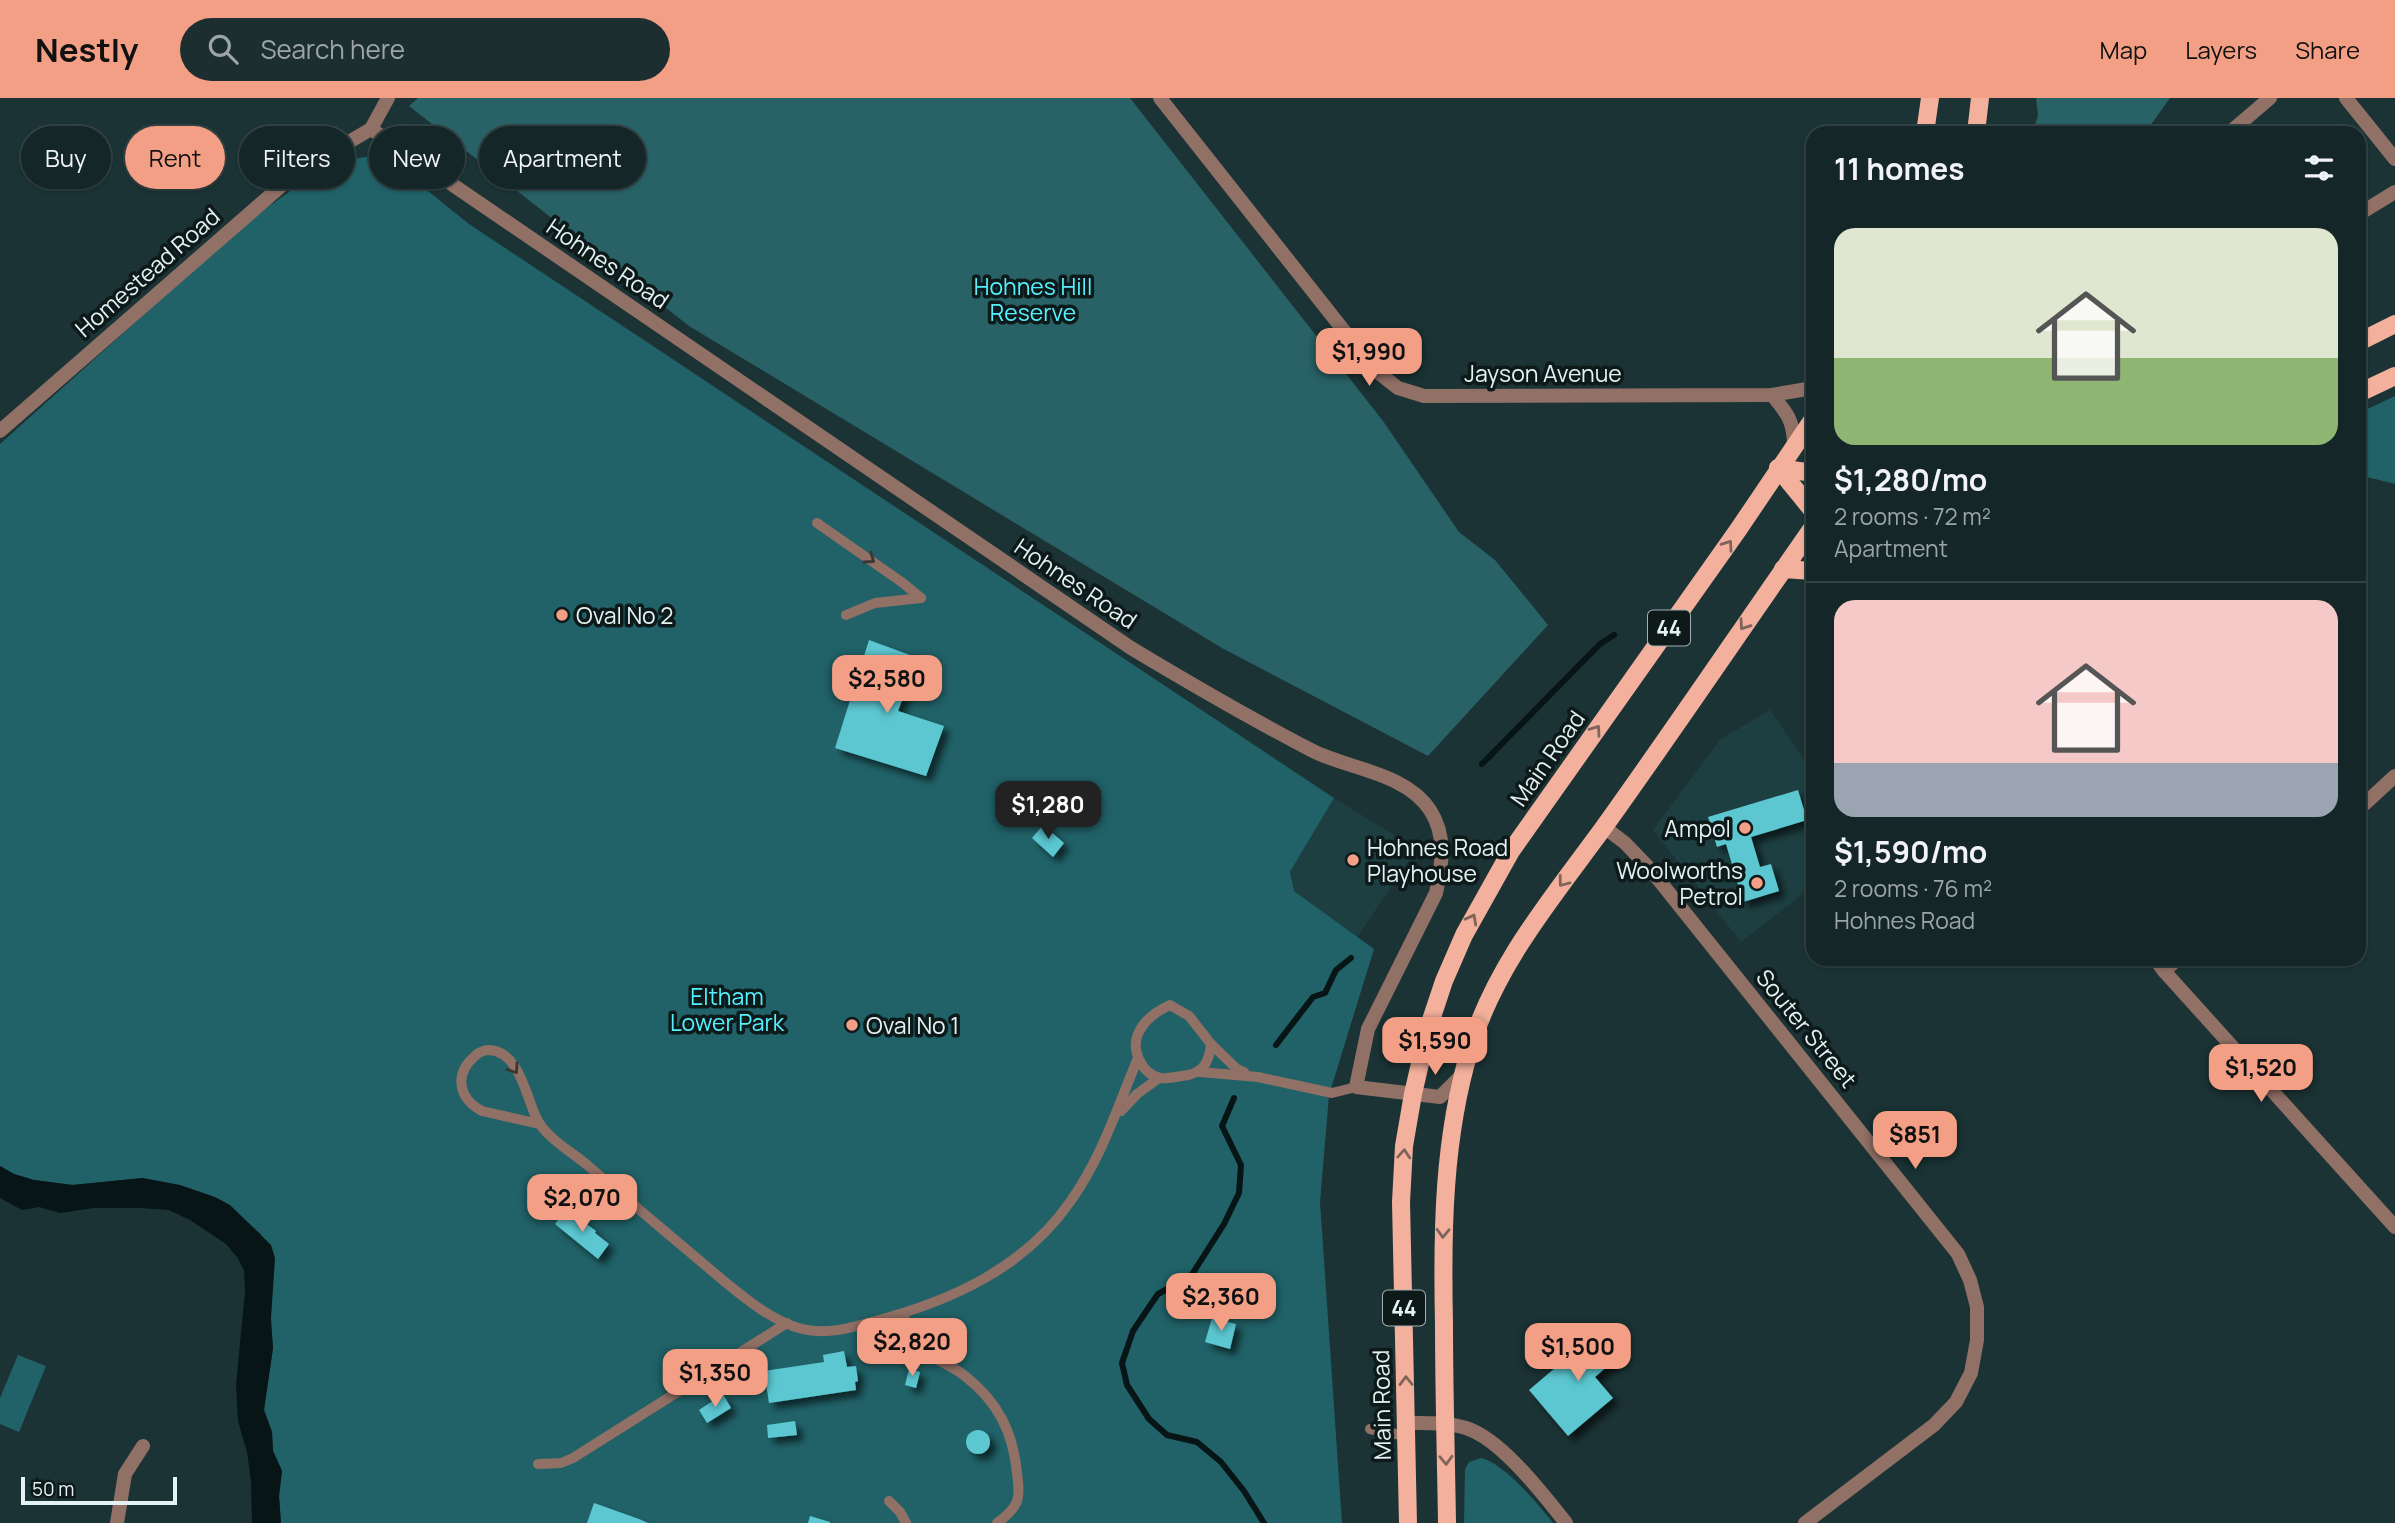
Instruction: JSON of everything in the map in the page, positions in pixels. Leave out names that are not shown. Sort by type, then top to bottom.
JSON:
[{"type":"main road","points":[[1926,126],[1930,98]]},
{"type":"main road","points":[[1977,126],[1980,98]]},
{"type":"main road","points":[[2366,338],[2395,324]]},
{"type":"main road","points":[[2366,390],[2395,376]]},
{"type":"main road","name":"Main Road","points":[[1408,1523],[1401,1202],[1404,1146],[1428,1029],[1444,981],[1464,935],[1511,851],[1738,530],[1806,429]]},
{"type":"main road","points":[[1778,468],[1806,472]]},
{"type":"main road","points":[[1778,468],[1806,502]]},
{"type":"main road","name":"44","points":[[1447,1523],[1443,1230],[1448,1165],[1463,1074],[1483,1015],[1511,961],[1546,904],[1604,827],[1806,537]]},
{"type":"main road","points":[[1783,569],[1806,571]]},
{"type":"street","name":"Homestead Road","points":[[372,126],[388,98]]},
{"type":"street","name":"Jayson Avenue","points":[[1160,98],[1375,370],[1398,388],[1424,396],[1772,395],[1806,389]]},
{"type":"street","points":[[2236,126],[2270,98]]},
{"type":"street","points":[[2346,98],[2395,159]]},
{"type":"street","name":"Homestead Road","points":[[0,431],[296,173],[369,129]]},
{"type":"street","name":"Hohnes Road","points":[[460,189],[1131,648],[1229,707],[1317,753],[1395,782],[1423,802],[1437,825],[1442,846],[1436,893],[1368,1029],[1356,1087]]},
{"type":"street","points":[[2366,210],[2395,192]]},
{"type":"street","points":[[1772,395],[1787,413],[1794,429],[1794,446]]},
{"type":"street","points":[[2366,803],[2395,776]]},
{"type":"street","name":"Souter Street","points":[[1604,827],[1625,843],[1650,869],[1958,1254],[1970,1280],[1977,1307],[1977,1340],[1971,1373],[1956,1402],[1934,1425],[1805,1523]]},
{"type":"street","points":[[2161,966],[2395,1227]]},
{"type":"street","points":[[1356,1087],[1440,1097],[1463,1074]]},
{"type":"street","points":[[1406,1429],[1445,1424],[1463,1427],[1488,1438],[1504,1452],[1566,1523]]},
{"type":"street","points":[[117,1523],[125,1474],[143,1446]]},
{"type":"lane","points":[[817,523],[921,598],[875,603],[846,615]]},
{"type":"lane","points":[[1159,1078],[1145,1069],[1138,1058],[1138,1034],[1153,1013],[1170,1005],[1189,1016],[1211,1044],[1237,1069],[1258,1077]]},
{"type":"lane","points":[[1200,1072],[1209,1058],[1211,1044]]},
{"type":"lane","points":[[539,1124],[520,1076],[513,1064],[502,1054],[489,1050],[478,1053],[466,1064],[460,1077],[461,1088],[474,1107],[539,1124],[738,1292],[801,1329],[832,1331],[902,1314],[950,1297],[1016,1258],[1038,1240],[1076,1194],[1103,1148],[1138,1058]]},
{"type":"lane","points":[[1116,1117],[1137,1094],[1159,1078],[1200,1072],[1258,1077],[1332,1093],[1356,1087]]},
{"type":"lane","points":[[902,1314],[914,1341],[976,1386],[992,1404],[1012,1438],[1019,1495],[1011,1513],[997,1523]]},
{"type":"lane","points":[[538,1464],[561,1463],[573,1458],[787,1323]]},
{"type":"lane","points":[[1370,1429],[1406,1429]]},
{"type":"lane","points":[[889,1501],[906,1523]]},
{"type":"shaded area","points":[[1770,710],[1806,763],[1806,891],[1741,942],[1653,830],[1721,739]]},
{"type":"shaded area","name":"Hohnes Road Playhouse","points":[[1334,798],[1417,849],[1357,937],[1294,891],[1290,872]]},
{"type":"shaded area","points":[[0,1166],[34,1180],[72,1185],[143,1178],[180,1185],[230,1205],[271,1245],[275,1258],[271,1318],[273,1348],[264,1410],[272,1432],[273,1451],[282,1471],[279,1496],[281,1523],[252,1523],[251,1481],[247,1452],[238,1421],[236,1385],[245,1292],[244,1270],[237,1257],[226,1244],[190,1220],[169,1210],[94,1208],[60,1213],[39,1207],[22,1210],[0,1198]]},
{"type":"green space","name":"Hohnes Hill Reserve","points":[[418,98],[1130,98],[1383,421],[1459,532],[1495,560],[1548,625],[1428,756],[1222,648],[689,326],[515,189],[646,189],[646,126],[479,126],[479,161],[465,150],[465,126],[434,126],[409,106]]},
{"type":"green space","points":[[2036,98],[2170,98],[2150,126],[2035,126],[2038,115]]},
{"type":"green space","name":"Eltham Lower Park","points":[[369,156],[369,189],[426,189],[469,224],[1334,798],[1290,872],[1294,891],[1374,949],[1329,1095],[1320,1202],[1342,1523],[281,1523],[279,1496],[282,1471],[273,1451],[272,1432],[264,1410],[273,1348],[261,1234],[246,1221],[143,1178],[73,1185],[34,1180],[0,1166],[0,444],[248,221],[293,189],[355,189],[355,159]]},
{"type":"green space","points":[[2395,396],[2395,484],[2366,477],[2366,410]]},
{"type":"green space","points":[[18,1355],[46,1366],[19,1432],[0,1424],[0,1398]]},
{"type":"green space","points":[[1481,1458],[1490,1461],[1510,1476],[1553,1523],[1464,1523],[1465,1469],[1469,1462]]},
{"type":"building","points":[[869,640],[918,658],[898,711],[944,726],[926,776],[835,748]]},
{"type":"building","name":"Ampol","points":[[1798,790],[1806,820],[1751,837],[1760,867],[1771,864],[1779,891],[1743,902],[1726,844],[1717,847],[1708,817]]},
{"type":"building","points":[[1043,825],[1064,843],[1053,857],[1032,838]]},
{"type":"building","points":[[566,1209],[609,1244],[598,1259],[555,1224]]},
{"type":"building","points":[[1212,1318],[1236,1324],[1230,1349],[1205,1342]]},
{"type":"building","points":[[1602,1328],[1623,1353],[1595,1377],[1613,1398],[1568,1436],[1529,1390]]},
{"type":"building","points":[[844,1351],[847,1367],[856,1366],[856,1390],[769,1403],[764,1371],[824,1362],[823,1355]]},
{"type":"building","points":[[909,1369],[920,1372],[916,1388],[905,1385]]},
{"type":"building","points":[[723,1394],[731,1408],[707,1423],[699,1410]]},
{"type":"building","points":[[795,1421],[797,1435],[768,1438],[767,1425]]},
{"type":"building","points":[[978,1430],[987,1433],[990,1442],[987,1451],[978,1454],[969,1451],[966,1442],[969,1433]]},
{"type":"building","points":[[594,1503],[639,1519],[648,1523],[587,1523]]},
{"type":"building","points":[[810,1516],[830,1522],[830,1523],[808,1523]]},
{"type":"waterway","points":[[1482,764],[1600,644],[1614,635]]},
{"type":"waterway","points":[[1276,1045],[1313,997],[1325,993],[1336,970],[1351,958]]},
{"type":"waterway","points":[[1234,1098],[1222,1126],[1241,1165],[1239,1193],[1224,1224],[1191,1276],[1158,1294],[1133,1331],[1122,1363],[1127,1385],[1149,1419],[1167,1435],[1197,1442],[1221,1462],[1264,1523]]},
{"type":"place","name":"Oval No 2","points":[[562,615]]},
{"type":"place","name":"Ampol","points":[[1745,828]]},
{"type":"place","name":"Hohnes Road Playhouse","points":[[1353,860]]},
{"type":"place","name":"Woolworths Petrol","points":[[1757,883]]},
{"type":"place","name":"Oval No 1","points":[[852,1025]]}]
